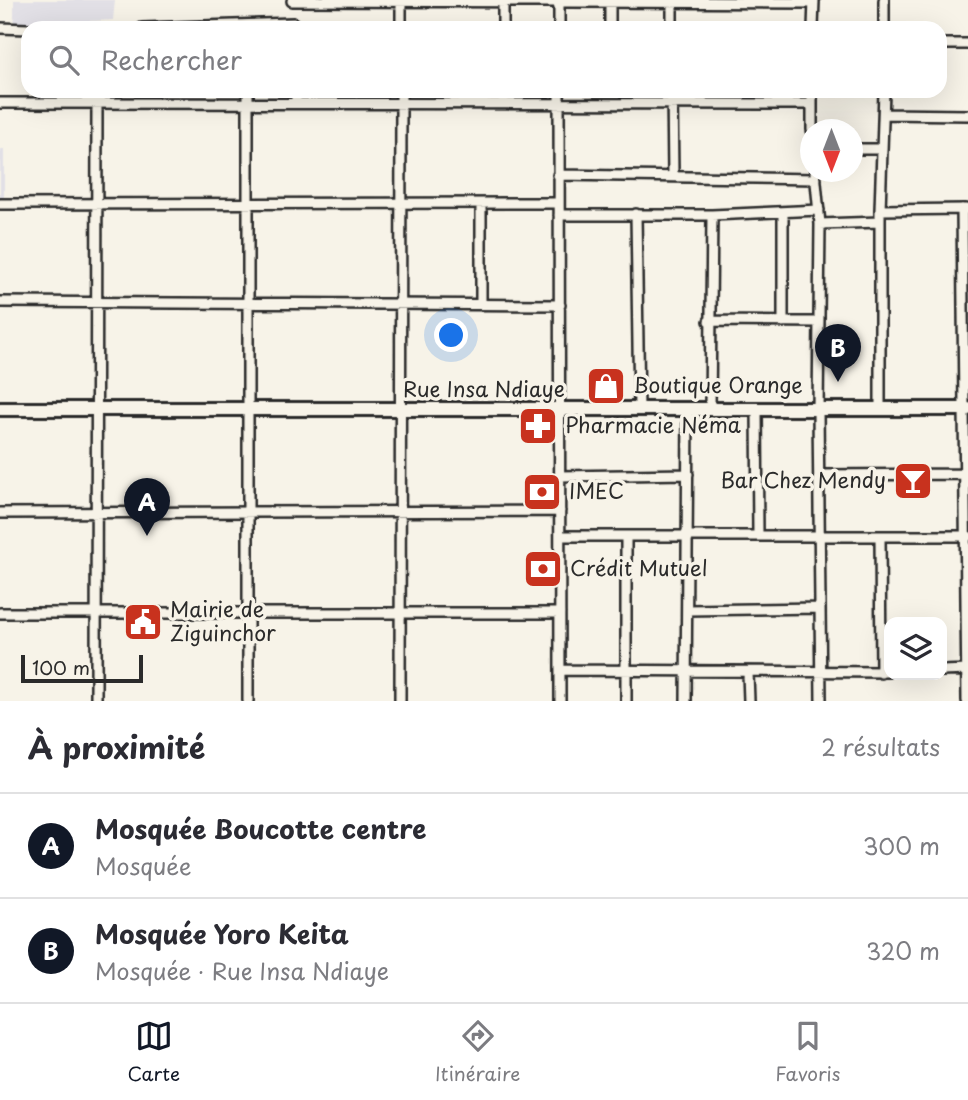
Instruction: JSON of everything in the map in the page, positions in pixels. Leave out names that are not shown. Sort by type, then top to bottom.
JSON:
[{"type":"main road","name":"Rue Insa Ndiaye","points":[[0,409],[966,409]]},
{"type":"street","points":[[672,0],[672,21]]},
{"type":"street","points":[[294,21],[292,1],[687,0],[814,1],[813,21]]},
{"type":"street","points":[[884,0],[884,21]]},
{"type":"street","points":[[401,1],[401,21]]},
{"type":"street","points":[[503,1],[503,21]]},
{"type":"street","points":[[559,1],[559,21]]},
{"type":"street","points":[[610,1],[610,21]]},
{"type":"street","points":[[0,28],[21,29]]},
{"type":"street","points":[[947,44],[968,44]]},
{"type":"street","points":[[96,701],[97,98]]},
{"type":"street","points":[[248,98],[248,701]]},
{"type":"street","points":[[296,98],[296,103]]},
{"type":"street","points":[[400,701],[402,98]]},
{"type":"street","points":[[504,98],[504,103]]},
{"type":"street","points":[[559,98],[560,701]]},
{"type":"street","points":[[611,98],[611,103]]},
{"type":"street","points":[[672,98],[673,176]]},
{"type":"street","points":[[812,98],[812,119]]},
{"type":"street","points":[[880,408],[880,210],[884,98]]},
{"type":"street","points":[[0,103],[812,104]]},
{"type":"street","points":[[884,114],[968,115]]},
{"type":"street","points":[[863,149],[882,149]]},
{"type":"street","points":[[558,175],[800,175]]},
{"type":"street","points":[[816,182],[820,224],[818,410],[821,701]]},
{"type":"street","points":[[0,204],[559,203]]},
{"type":"street","points":[[481,204],[481,304]]},
{"type":"street","points":[[880,210],[965,209],[967,701]]},
{"type":"street","points":[[559,215],[712,215],[819,210]]},
{"type":"street","points":[[783,212],[783,322]]},
{"type":"street","points":[[636,214],[639,409]]},
{"type":"street","points":[[710,408],[712,215]]},
{"type":"street","points":[[820,224],[880,222]]},
{"type":"street","points":[[0,302],[250,301],[560,305]]},
{"type":"street","points":[[709,321],[819,322]]},
{"type":"street","points":[[686,701],[688,409]]},
{"type":"street","points":[[757,409],[758,535]]},
{"type":"street","points":[[560,475],[688,474]]},
{"type":"street","points":[[819,475],[966,474]]},
{"type":"street","points":[[0,513],[560,511]]},
{"type":"street","points":[[560,536],[967,536]]},
{"type":"street","points":[[626,537],[626,701]]},
{"type":"street","points":[[880,537],[884,646]]},
{"type":"street","points":[[687,610],[819,608]]},
{"type":"street","points":[[0,613],[560,613]]},
{"type":"street","points":[[560,670],[884,673]]},
{"type":"street","points":[[947,671],[968,670]]},
{"type":"street","points":[[748,673],[749,701]]},
{"type":"shaded area","points":[[14,0],[115,0],[113,20],[21,21],[21,24],[14,24]]},
{"type":"shaded area","points":[[0,149],[4,149],[4,197],[0,197]]},
{"type":"place","name":"Mosquée Yoro Keita","points":[[838,382]]},
{"type":"place","name":"Boutique Orange","points":[[606,386]]},
{"type":"place","name":"Pharmacie Néma","points":[[538,426]]},
{"type":"place","name":"Bar Chez Mendy","points":[[913,481]]},
{"type":"place","name":"IMEC","points":[[542,492]]},
{"type":"place","name":"Mosquée Boucotte centre","points":[[147,536]]},
{"type":"place","name":"Crédit Mutuel","points":[[543,569]]},
{"type":"place","name":"Mairie de Ziguinchor","points":[[143,622]]}]
